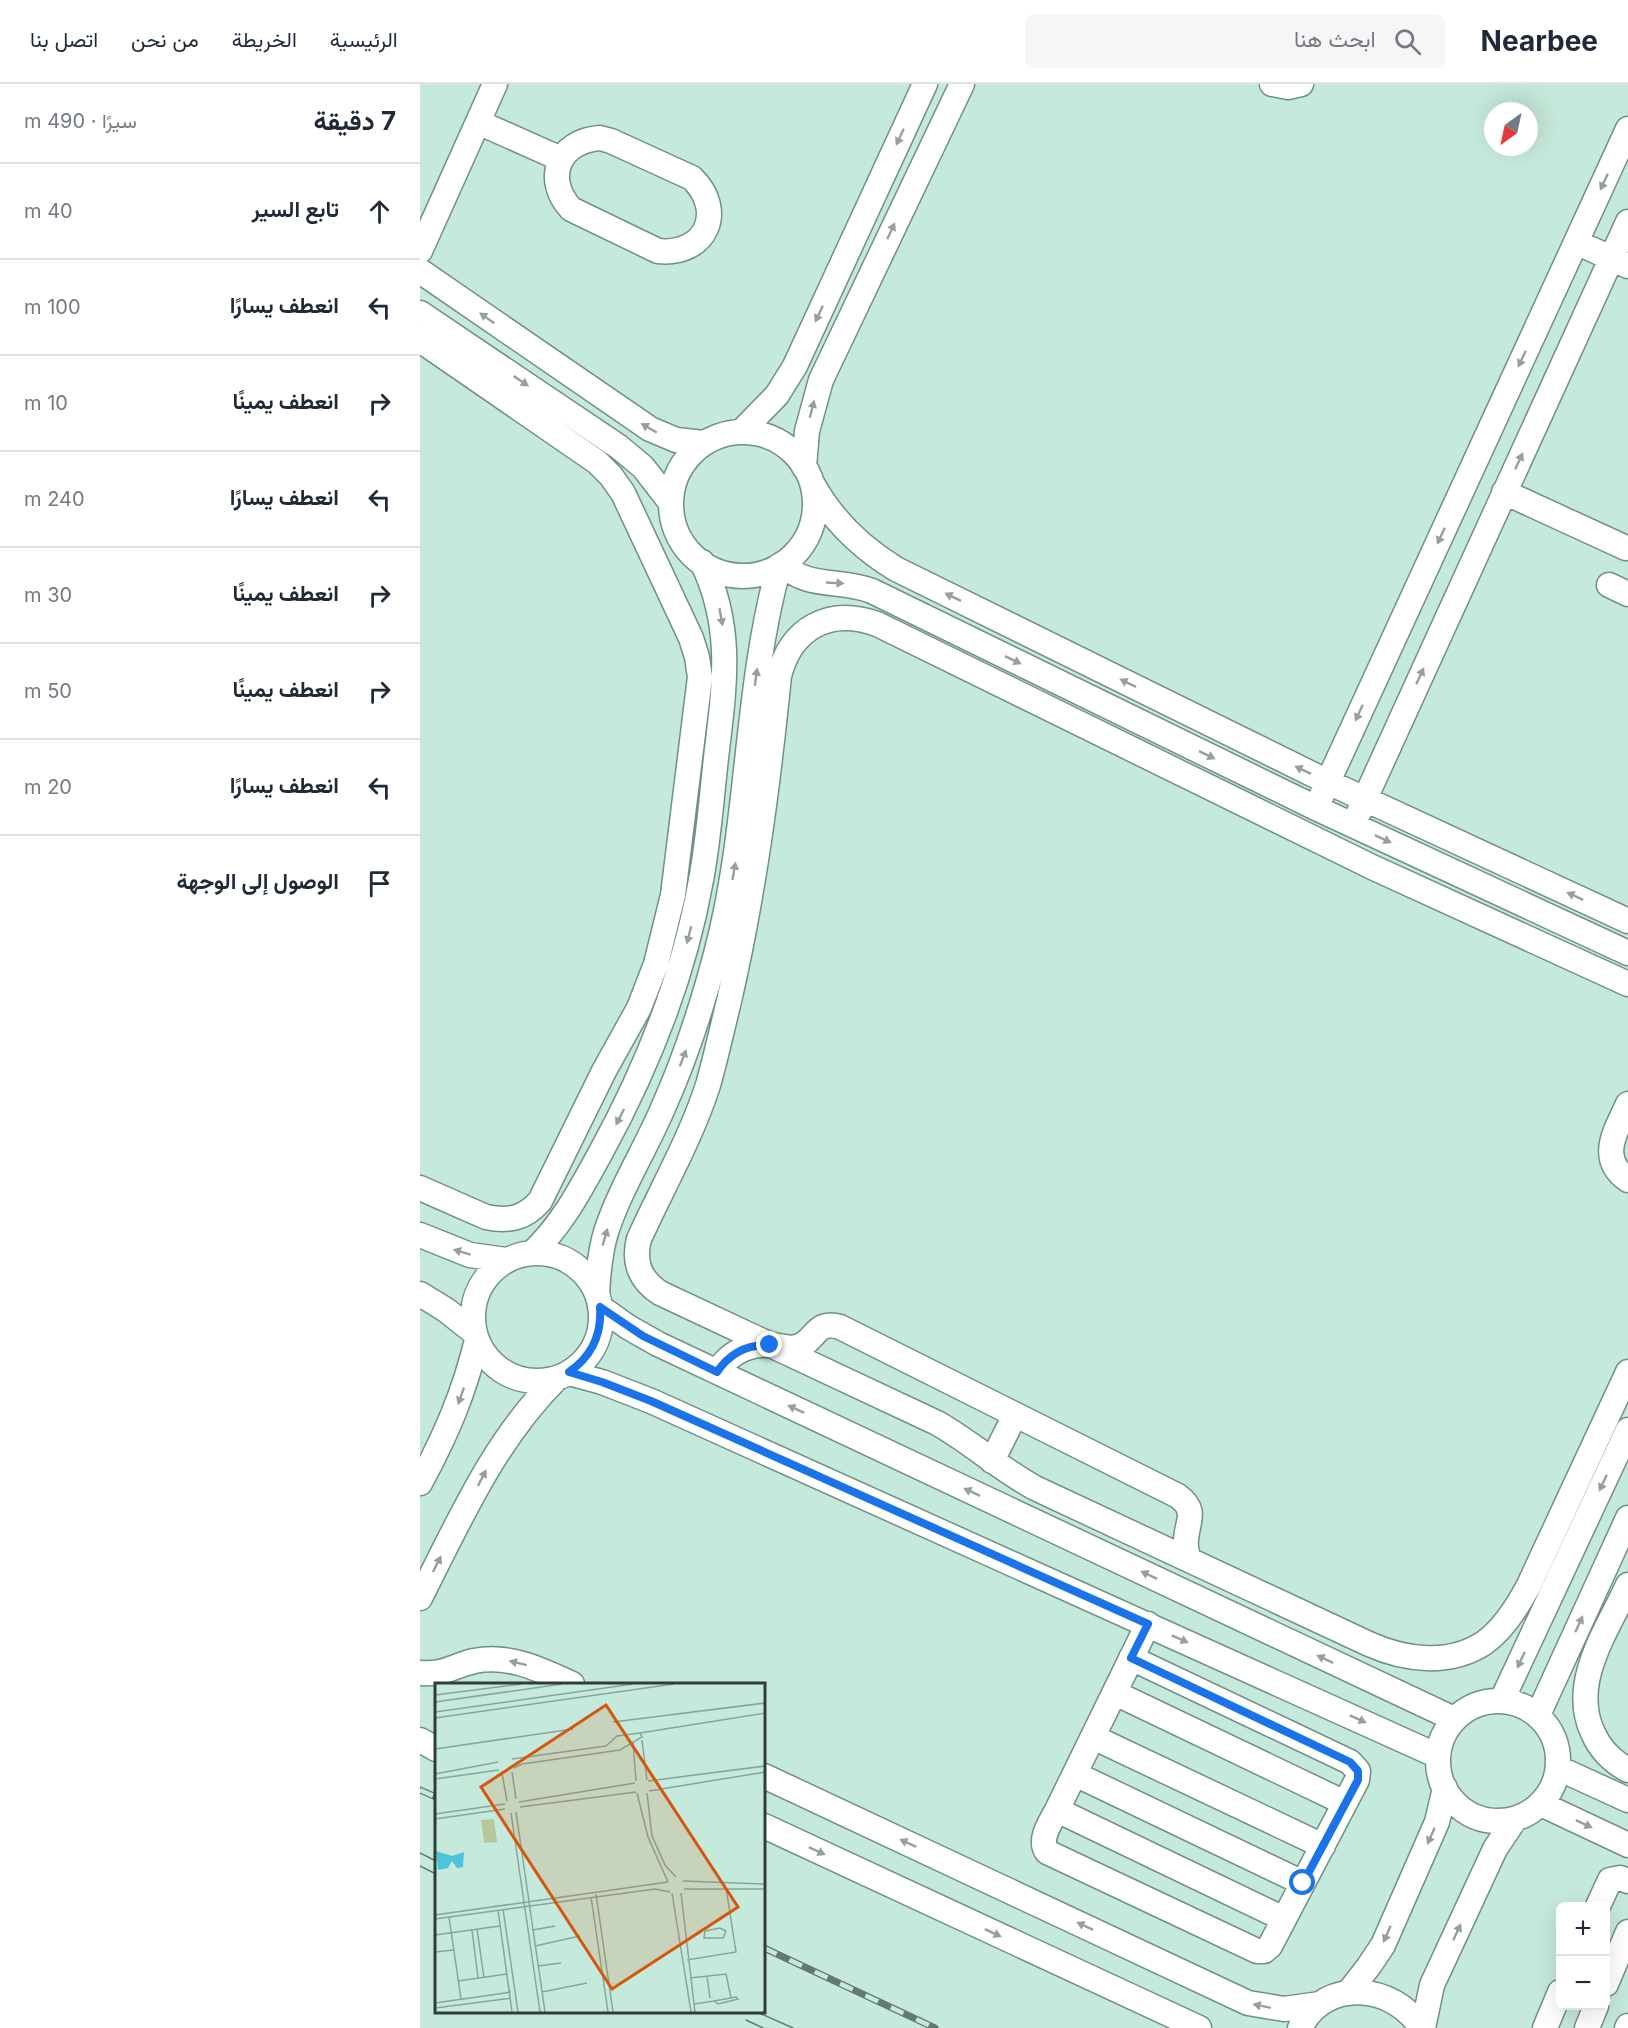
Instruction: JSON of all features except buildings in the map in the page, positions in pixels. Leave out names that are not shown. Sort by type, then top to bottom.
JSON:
[{"type":"street","points":[[420,251],[495,84]]},
{"type":"street","points":[[741,432],[777,395],[795,366],[924,84]]},
{"type":"street","points":[[962,84],[821,380],[807,431],[808,475],[815,506],[811,528],[799,549],[781,565],[754,575],[740,575],[727,574],[702,562],[685,546],[675,526],[671,503],[674,483],[682,465],[704,443],[722,435],[741,432],[754,433],[778,441],[788,448],[808,475],[828,508],[847,532],[870,552],[896,569],[1328,782],[1628,921]]},
{"type":"street","points":[[1272,84],[1288,87],[1301,84]]},
{"type":"street","points":[[478,122],[561,159]]},
{"type":"street","points":[[1316,808],[1628,129]]},
{"type":"street","points":[[600,138],[692,178],[701,187],[710,210],[703,235],[683,250],[658,251],[580,216],[563,201],[558,191],[557,169],[561,159],[577,143],[600,138]]},
{"type":"street","points":[[1353,825],[1504,492],[1620,263],[1628,222]]},
{"type":"street","points":[[1576,242],[1620,263]]},
{"type":"street","points":[[420,271],[650,429],[676,440],[704,443]]},
{"type":"street","points":[[420,314],[619,447],[653,478],[671,503]]},
{"type":"street","points":[[420,340],[597,462],[611,476],[622,493],[691,638],[700,677],[675,883],[663,942],[639,1008],[604,1071],[540,1201],[522,1216],[498,1220],[420,1188]]},
{"type":"street","points":[[1504,492],[1626,548]]},
{"type":"street","points":[[532,1253],[552,1233],[571,1205],[631,1096],[668,1006],[694,913],[710,818],[725,670],[721,614],[717,596],[702,562]]},
{"type":"street","points":[[781,565],[808,580],[850,584],[872,591],[1316,808],[1628,953]]},
{"type":"street","points":[[420,1598],[488,1466],[520,1420],[563,1375],[584,1360],[595,1345],[601,1320],[600,1264],[606,1233],[675,1078],[698,1016],[717,952],[736,854],[760,654],[781,565]]},
{"type":"street","points":[[1628,984],[1372,867],[887,629],[863,619],[842,618],[821,622],[797,638],[789,649],[779,676],[754,880],[721,1033],[708,1085],[695,1119],[636,1249],[639,1270],[651,1287],[669,1298],[929,1419],[966,1440],[992,1461],[1035,1488],[1387,1653],[1407,1658],[1447,1657],[1484,1642],[1498,1630],[1520,1601],[1628,1372]]},
{"type":"street","points":[[1164,765],[1176,740]]},
{"type":"street","points":[[1583,964],[1595,938]]},
{"type":"street","points":[[1628,1104],[1613,1136],[1610,1153],[1616,1168],[1628,1180]]},
{"type":"street","points":[[420,1235],[470,1255],[506,1260]]},
{"type":"street","points":[[1438,1756],[651,1401],[602,1382],[563,1375],[533,1380],[510,1375],[496,1366],[485,1354],[476,1337],[472,1316],[475,1299],[482,1284],[493,1270],[506,1260],[532,1253],[549,1254],[564,1259],[578,1268],[589,1280],[599,1301],[643,1336],[1454,1719]]},
{"type":"street","points":[[420,1294],[446,1310],[476,1337]]},
{"type":"street","points":[[717,1372],[735,1353],[752,1346],[796,1347],[807,1342],[820,1328],[833,1325],[1184,1500],[1188,1505],[1191,1519],[1185,1543],[1188,1560]]},
{"type":"street","points":[[420,1483],[455,1414],[467,1377],[476,1337]]},
{"type":"street","points":[[992,1461],[1015,1415]]},
{"type":"street","points":[[1502,1700],[1628,1430]]},
{"type":"street","points":[[1538,1715],[1628,1518]]},
{"type":"street","points":[[1628,1585],[1588,1672],[1584,1699],[1586,1713],[1595,1738],[1613,1760],[1628,1770]]},
{"type":"street","points":[[1131,1658],[1355,1766],[1358,1776],[1345,1803],[1270,1946],[1264,1951],[1257,1951],[1047,1852],[1043,1840],[1057,1810],[1075,1774],[1131,1658],[1148,1624]]},
{"type":"street","points":[[420,1673],[447,1672],[474,1661],[500,1659],[524,1663],[570,1683]]},
{"type":"street","points":[[1114,1693],[1345,1803]]},
{"type":"street","points":[[1502,1700],[1521,1705],[1538,1715],[1554,1739],[1558,1768],[1552,1788],[1540,1804],[1529,1813],[1515,1819],[1499,1821],[1467,1812],[1454,1802],[1440,1778],[1438,1756],[1441,1742],[1454,1719],[1468,1708],[1484,1702],[1502,1700]]},
{"type":"street","points":[[1093,1737],[1323,1846]]},
{"type":"street","points":[[420,1740],[435,1748]]},
{"type":"street","points":[[1558,1768],[1628,1800]]},
{"type":"street","points":[[1075,1774],[1303,1883]]},
{"type":"street","points":[[765,1776],[1248,2003],[1284,2009],[1320,2004],[1341,1994],[1364,1992],[1386,1997],[1406,2008],[1422,2028]]},
{"type":"street","points":[[1348,1993],[1383,1945],[1437,1821],[1444,1788]]},
{"type":"street","points":[[1540,1804],[1628,1845]]},
{"type":"street","points":[[1057,1810],[1284,1918]]},
{"type":"street","points":[[1422,2028],[1432,1985],[1495,1849],[1515,1819]]},
{"type":"street","points":[[765,1826],[1199,2028]]},
{"type":"street","points":[[1600,1902],[1610,1880],[1620,1878],[1628,1881]]},
{"type":"street","points":[[1610,1973],[1628,1932]]},
{"type":"street","points":[[1545,2028],[1556,2002]]},
{"type":"street","points":[[1300,2028],[1320,2004]]},
{"type":"street","points":[[1587,2028],[1594,2010]]},
{"type":"tram line","points":[[420,1853],[435,1860]]},
{"type":"tram line","points":[[420,1866],[435,1874]]},
{"type":"tram line","points":[[759,2013],[793,2028]]},
{"type":"tram line","points":[[746,2020],[763,2028]]},
{"type":"railway","points":[[420,1790],[435,1797]]},
{"type":"railway","points":[[765,1948],[935,2028]]},
{"type":"route","points":[[770,1345],[752,1346],[735,1353],[717,1372],[643,1336],[600,1307],[601,1320],[595,1345],[588,1356],[569,1372],[635,1394],[1148,1624],[1131,1658],[1350,1762],[1358,1771],[1358,1780],[1303,1883]]}]
